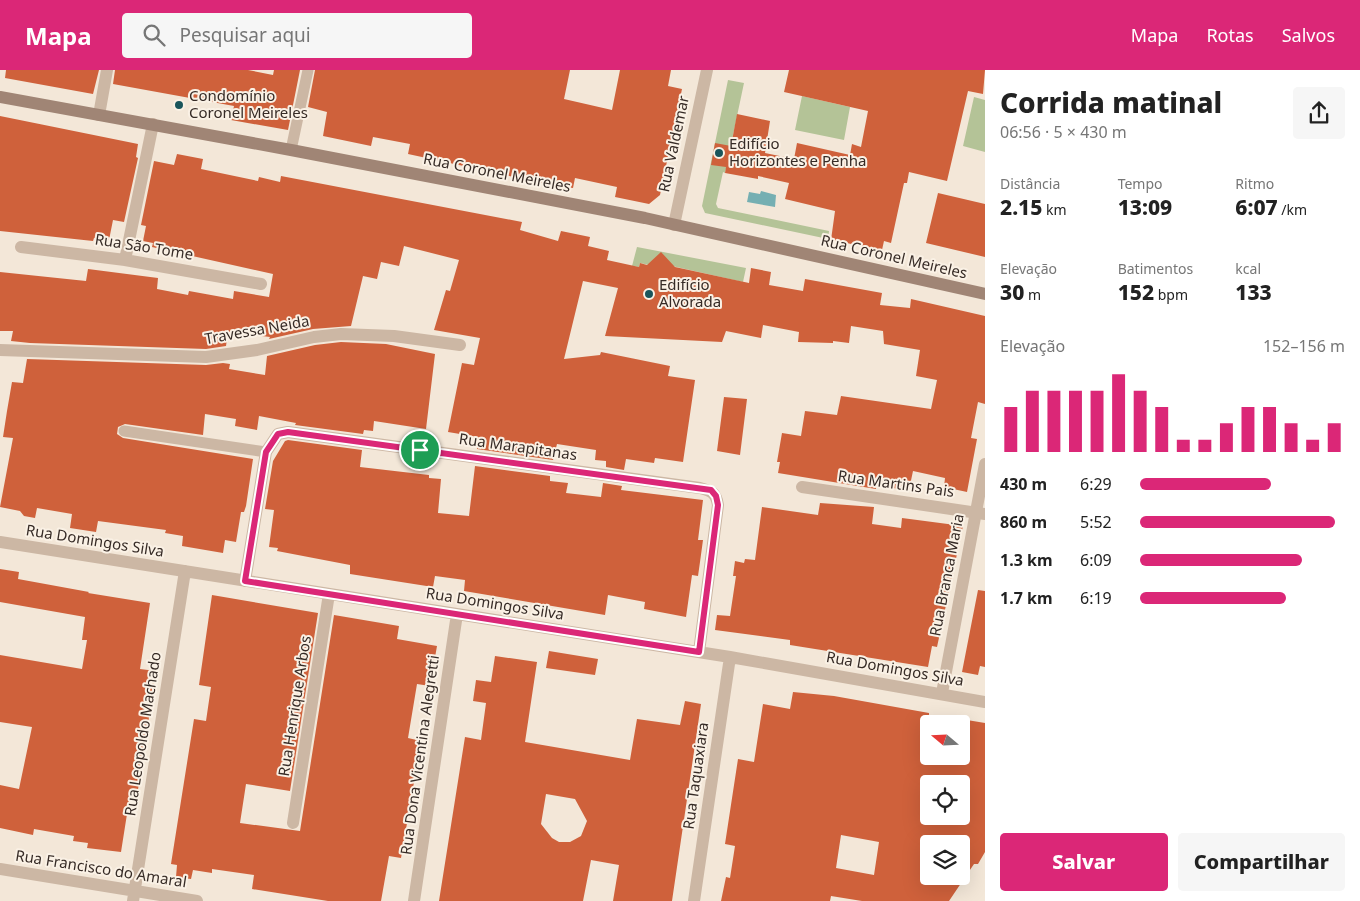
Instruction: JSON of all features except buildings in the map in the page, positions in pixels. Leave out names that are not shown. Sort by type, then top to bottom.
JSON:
[{"type":"street","points":[[99,115],[107,70]]},
{"type":"street","name":"Rua Valdemar","points":[[674,225],[707,70]]},
{"type":"street","name":"Rua Coronel Meireles","points":[[0,97],[291,150],[674,225],[985,294]]},
{"type":"street","points":[[126,260],[153,124]]},
{"type":"street","name":"Rua São Tome","points":[[21,247],[126,260],[261,284]]},
{"type":"street","name":"Travessa Neida","points":[[0,350],[206,357],[257,350],[314,337],[341,334],[394,336],[460,345]]},
{"type":"street","name":"Rua Marapitanas","points":[[266,452],[278,434],[288,432],[711,490],[716,496],[718,505],[699,652]]},
{"type":"street","points":[[245,581],[266,452]]},
{"type":"street","name":"Rua Branca Maria","points":[[942,692],[980,513],[985,464]]},
{"type":"street","name":"Rua Martins Pais","points":[[802,487],[980,513]]},
{"type":"street","name":"Rua Domingos Silva","points":[[0,542],[730,657],[942,692],[985,702]]},
{"type":"street","name":"Rua Leopoldo Machado","points":[[134,896],[185,572]]},
{"type":"street","name":"Rua Henrique Arbos","points":[[293,823],[329,594]]},
{"type":"street","name":"Rua Dona Vicentina Alegretti","points":[[414,901],[457,614]]},
{"type":"street","name":"Rua Taquaxiara","points":[[694,901],[730,657]]},
{"type":"street","name":"Rua Francisco do Amaral","points":[[0,869],[134,896],[197,901]]},
{"type":"lane","points":[[291,150],[308,70]]},
{"type":"lane","points":[[124,431],[266,452]]},
{"type":"green space","points":[[728,80],[744,83],[725,173],[723,172],[716,204],[718,208],[829,231],[828,239],[705,213],[702,206]]},
{"type":"green space","points":[[802,96],[850,107],[844,140],[795,130]]},
{"type":"green space","points":[[974,97],[985,100],[985,152],[963,146]]},
{"type":"green space","points":[[637,247],[746,268],[743,282],[672,266],[667,269],[640,263],[639,267],[632,266]]},
{"type":"water","points":[[761,191],[776,195],[775,207],[747,202],[749,192],[760,194]]},
{"type":"place","name":"Condomínio Coronel Meireles","points":[[179,105]]},
{"type":"place","name":"Edifício Horizontes e Penha","points":[[719,153]]},
{"type":"place","name":"Edifício Alvorada","points":[[649,294]]},
{"type":"route","points":[[288,432],[420,450],[711,490],[716,496],[718,505],[699,652],[245,581],[266,452],[278,434],[288,432]]}]
